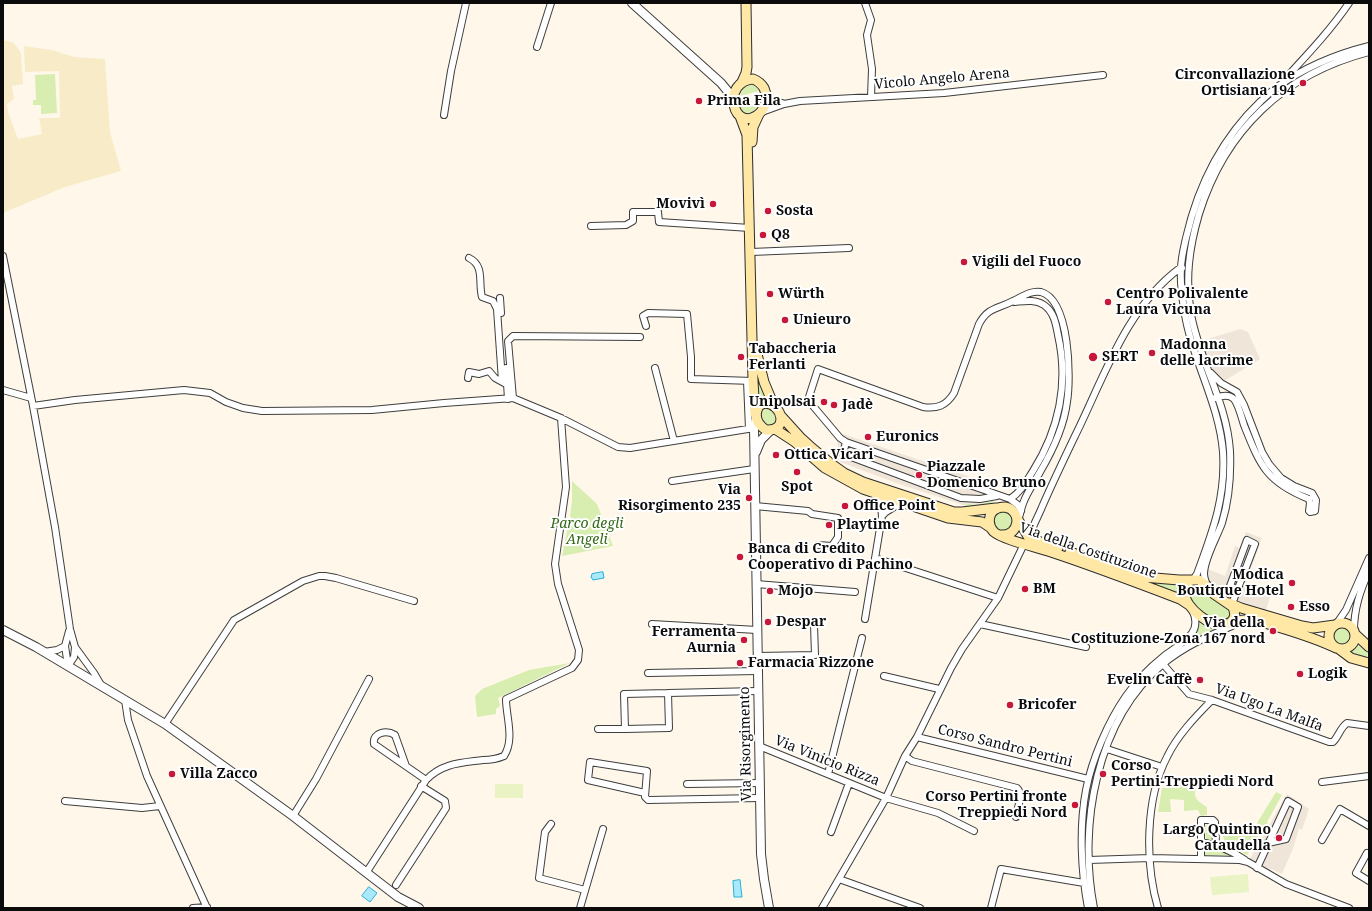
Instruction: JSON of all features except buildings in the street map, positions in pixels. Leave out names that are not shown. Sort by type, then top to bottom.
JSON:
[{"type":"main road","points":[[746,6],[752,44],[752,67],[766,94],[765,105],[753,127],[753,166],[750,191]]},
{"type":"main road","points":[[746,6],[747,67],[746,73],[735,91],[733,100],[735,109],[740,116],[747,135],[750,191],[753,323],[750,381],[756,416],[764,428],[773,430],[794,442],[825,468],[863,489],[948,518],[982,522],[1000,535],[1008,535],[1016,527],[1018,517],[1011,509],[999,506],[954,512],[864,482],[844,473],[830,463],[800,437],[774,406],[764,382],[760,367],[753,323]]},
{"type":"main road","points":[[741,83],[753,79],[760,82]]},
{"type":"main road","points":[[740,116],[746,119],[751,119],[760,114]]},
{"type":"main road","points":[[756,416],[759,406],[764,403],[772,404],[774,406]]},
{"type":"main road","points":[[773,430],[780,424],[781,416]]},
{"type":"main road","points":[[991,528],[989,517],[999,506]]},
{"type":"main road","name":"Via della Costituzione","points":[[1018,517],[1027,541],[1053,553],[1180,599],[1206,620],[1214,624],[1227,625],[1246,620],[1257,621],[1314,638],[1337,649]]},
{"type":"main road","name":"Via della Costituzione","points":[[1000,535],[1027,541],[1137,576],[1192,580]]},
{"type":"main road","points":[[1190,607],[1184,591],[1188,582],[1192,580],[1199,580],[1214,594],[1230,603],[1302,626],[1313,628],[1343,623],[1349,624],[1369,647]]},
{"type":"main road","points":[[1227,625],[1234,619],[1235,614],[1230,603]]},
{"type":"main road","points":[[1336,624],[1330,630],[1330,643],[1351,658],[1369,663]]},
{"type":"main road","points":[[1337,649],[1345,649],[1351,646],[1355,641],[1355,632]]},
{"type":"street","points":[[444,116],[450,71],[466,3]]},
{"type":"street","points":[[537,47],[551,3]]},
{"type":"street","points":[[632,3],[721,83],[733,100]]},
{"type":"street","points":[[866,3],[871,20],[867,35],[872,69],[871,97]]},
{"type":"street","points":[[1288,87],[1294,73],[1340,17],[1349,3]]},
{"type":"street","points":[[1294,73],[1340,54],[1369,46]]},
{"type":"street","points":[[1192,580],[1197,574],[1216,522],[1225,491],[1222,439],[1212,399],[1185,317],[1180,268],[1188,228],[1208,174],[1248,115],[1294,73],[1308,58],[1312,50]]},
{"type":"street","points":[[1207,586],[1204,574],[1205,568],[1222,523],[1225,491],[1230,464],[1229,439],[1220,400],[1195,330],[1188,295],[1188,269],[1191,244],[1204,198],[1226,148],[1258,113],[1288,87],[1303,77],[1328,65],[1369,52]]},
{"type":"street","points":[[1308,58],[1310,62],[1316,64]]},
{"type":"street","points":[[1294,73],[1303,77]]},
{"type":"street","name":"Vicolo Angelo Arena","points":[[760,114],[784,104],[800,101],[944,93],[1103,75]]},
{"type":"street","points":[[721,83],[731,85],[741,83]]},
{"type":"street","points":[[766,94],[776,102],[784,104]]},
{"type":"street","points":[[591,226],[626,225],[633,221],[632,212],[658,212],[659,222],[750,228]]},
{"type":"street","points":[[751,252],[849,248]]},
{"type":"street","points":[[3,256],[55,527],[70,629],[75,646],[94,672],[101,685]]},
{"type":"street","points":[[469,258],[476,262],[480,270],[482,297],[496,305],[505,384],[510,398]]},
{"type":"street","points":[[822,908],[886,798],[905,756],[917,737],[940,689],[962,649],[998,598],[1027,541],[1059,468],[1128,326],[1144,303],[1168,277],[1180,268],[1188,269]]},
{"type":"street","points":[[1036,291],[1047,294],[1052,299],[1060,315],[1068,359],[1067,401],[1062,426],[1050,455],[1024,501],[1018,517],[1018,505],[1009,499],[846,442],[840,438],[808,400],[818,369],[922,408],[940,407],[950,400],[954,393],[981,319],[991,310],[1022,296],[1036,291]]},
{"type":"street","points":[[500,298],[505,384]]},
{"type":"street","points":[[998,496],[999,506],[1021,491],[1038,463],[1048,444],[1058,415],[1062,382],[1060,343],[1056,321],[1051,311],[1036,301],[1011,302]]},
{"type":"street","points":[[646,326],[643,316],[648,313],[687,314],[691,357],[691,379],[750,381],[755,458]]},
{"type":"street","points":[[510,398],[508,341],[513,336],[640,337]]},
{"type":"street","points":[[655,368],[674,441]]},
{"type":"street","points":[[1208,369],[1229,390],[1226,396],[1222,397],[1220,400],[1212,399]]},
{"type":"street","points":[[468,378],[470,372],[479,374],[489,372],[505,384]]},
{"type":"street","points":[[1208,388],[1225,385],[1234,389],[1240,396],[1262,452],[1273,470],[1281,478],[1294,486],[1312,493],[1312,499],[1278,483],[1268,474],[1256,454],[1235,401],[1231,397],[1226,396]]},
{"type":"street","points":[[3,390],[31,398]]},
{"type":"street","points":[[33,406],[76,400],[184,390],[210,393],[226,402],[243,408],[262,411],[372,410],[510,398],[561,418],[618,446],[630,448],[752,429]]},
{"type":"street","points":[[752,429],[756,416]]},
{"type":"street","points":[[366,873],[421,786],[436,771],[455,763],[496,759],[504,756],[509,745],[510,735],[506,699],[572,668],[578,660],[579,650],[558,584],[555,564],[566,487],[561,418]]},
{"type":"street","points":[[755,458],[761,440],[773,430]]},
{"type":"street","points":[[846,442],[843,454],[961,498],[998,496]]},
{"type":"street","name":"Via Risorgimento","points":[[755,458],[760,798],[762,860],[769,908]]},
{"type":"street","points":[[887,471],[892,458]]},
{"type":"street","points":[[672,481],[754,469]]},
{"type":"street","points":[[865,619],[882,516],[881,506],[876,493]]},
{"type":"street","points":[[882,516],[902,502]]},
{"type":"street","points":[[755,506],[808,511],[812,514],[838,518],[838,538],[832,546],[818,545]]},
{"type":"street","points":[[1230,603],[1238,590],[1255,544],[1246,540],[1230,586],[1238,590]]},
{"type":"street","points":[[875,558],[998,598]]},
{"type":"street","points":[[1336,624],[1346,610],[1368,561]]},
{"type":"street","points":[[1355,632],[1356,608],[1362,586],[1369,571]]},
{"type":"street","points":[[165,724],[234,620],[303,581],[319,576],[336,578],[414,601]]},
{"type":"street","points":[[756,584],[855,592]]},
{"type":"street","points":[[1190,607],[1195,618],[1193,632],[1196,643]]},
{"type":"street","points":[[652,624],[757,630]]},
{"type":"street","points":[[980,624],[1086,647]]},
{"type":"street","points":[[758,656],[815,655],[814,625]]},
{"type":"street","points":[[1094,908],[1090,882],[1089,860],[1089,836],[1092,806],[1096,780],[1118,722],[1131,699],[1148,677],[1176,654],[1227,625]]},
{"type":"street","points":[[68,666],[65,646],[70,629]]},
{"type":"street","points":[[3,630],[101,685],[165,724],[293,816],[398,897],[419,908]]},
{"type":"street","name":"Corso Sandro Pertini","points":[[1088,908],[1084,883],[1082,836],[1086,791],[1088,779],[1104,735],[1126,696],[1144,673],[1187,639],[1193,632]]},
{"type":"street","points":[[828,774],[862,638]]},
{"type":"street","points":[[44,652],[65,646]]},
{"type":"street","points":[[68,666],[74,657],[75,646]]},
{"type":"street","name":"Via Ugo La Malfa","points":[[1163,664],[1189,694],[1212,700],[1329,742],[1333,742],[1343,726],[1347,723],[1369,726]]},
{"type":"street","points":[[648,673],[758,671]]},
{"type":"street","points":[[884,676],[940,689]]},
{"type":"street","points":[[293,816],[316,779],[369,679]]},
{"type":"street","points":[[625,729],[624,694],[758,691]]},
{"type":"street","points":[[598,729],[669,728],[668,693]]},
{"type":"street","points":[[125,700],[128,720],[147,776],[207,907],[193,908]]},
{"type":"street","points":[[1158,908],[1153,889],[1150,858],[1150,833],[1155,791],[1162,767],[1174,744],[1197,715],[1212,700]]},
{"type":"street","points":[[406,766],[395,735],[392,733],[379,733],[376,735],[374,744],[426,780]]},
{"type":"street","name":"Corso Sandro Pertini","points":[[917,737],[1088,779]]},
{"type":"street","name":"Via Vinicio Rizza","points":[[759,746],[886,798],[938,813],[974,831]]},
{"type":"street","points":[[1107,749],[1162,767]]},
{"type":"street","points":[[905,756],[912,761],[1017,788],[1020,795],[1016,817]]},
{"type":"street","points":[[645,793],[588,780],[590,762],[647,771],[645,797],[648,800],[760,798]]},
{"type":"street","points":[[1322,782],[1369,776]]},
{"type":"street","points":[[687,784],[760,783]]},
{"type":"street","points":[[831,832],[849,783]]},
{"type":"street","points":[[396,885],[446,808],[445,801],[421,786]]},
{"type":"street","points":[[65,801],[142,808],[160,806]]},
{"type":"street","points":[[1257,868],[1268,843],[1288,801],[1298,807],[1286,840],[1268,843]]},
{"type":"street","points":[[1322,840],[1340,809],[1369,826]]},
{"type":"street","points":[[1201,859],[1201,820],[1214,820],[1216,824],[1216,844]]},
{"type":"street","points":[[551,824],[545,832],[539,878],[585,890]]},
{"type":"street","points":[[580,908],[603,829]]},
{"type":"street","points":[[1201,842],[1216,844],[1236,854],[1257,868],[1286,884],[1349,908]]},
{"type":"street","points":[[1367,853],[1356,873],[1369,881]]},
{"type":"street","points":[[1089,860],[1150,858],[1240,860],[1248,862]]},
{"type":"street","points":[[1363,861],[1369,864]]},
{"type":"street","points":[[991,908],[1001,869],[1084,883]]},
{"type":"street","points":[[839,879],[920,908]]},
{"type":"shaded area","points":[[3,40],[14,43],[21,53],[23,84],[12,86],[14,99],[7,104],[8,112],[18,139],[42,134],[39,118],[60,118],[59,71],[25,72],[24,46],[52,50],[74,57],[105,59],[110,132],[121,171],[65,187],[3,213]]},
{"type":"shaded area","points":[[1240,329],[1248,332],[1260,359],[1221,383],[1208,369],[1198,342]]},
{"type":"shaded area","name":"Piazzale Domenico Bruno","points":[[840,433],[994,485],[987,502],[976,505],[967,503],[966,506],[899,484],[840,462],[837,441]]},
{"type":"shaded area","points":[[1246,532],[1262,538],[1246,583],[1272,592],[1264,615],[1210,590],[1205,568],[1225,576],[1235,546],[1240,548]]},
{"type":"shaded area","name":"Largo Quintino Cataudella","points":[[1287,794],[1309,809],[1302,830],[1299,828],[1294,846],[1282,874],[1271,869],[1268,874],[1248,862]]},
{"type":"green space","points":[[55,74],[57,113],[41,114],[41,105],[33,105],[33,100],[36,100],[35,75]]},
{"type":"green space","points":[[749,85],[754,85],[759,91],[740,96],[744,88]]},
{"type":"green space","points":[[739,104],[758,106],[749,113],[745,113],[740,109]]},
{"type":"green space","points":[[757,373],[768,399],[759,402]]},
{"type":"green space","points":[[766,409],[772,411],[775,416],[776,420],[773,425],[768,425],[761,417],[763,410]]},
{"type":"green space","name":"Parco degli Angeli","points":[[572,481],[597,504],[613,546],[562,556],[571,518]]},
{"type":"green space","points":[[992,501],[994,504],[963,510],[967,503],[976,505]]},
{"type":"green space","points":[[1003,511],[1010,514],[1013,521],[1010,528],[1003,531],[996,528],[993,521],[996,514]]},
{"type":"green space","points":[[1145,581],[1183,584],[1182,596]]},
{"type":"green space","points":[[1196,582],[1230,608],[1231,617],[1223,622],[1218,621],[1208,617],[1194,605],[1189,596],[1189,586]]},
{"type":"green space","points":[[1200,620],[1218,628],[1198,637],[1197,634]]},
{"type":"green space","points":[[1343,625],[1347,626],[1353,632],[1353,640],[1347,646],[1343,647],[1339,646],[1333,640],[1332,636],[1333,632],[1339,626]]},
{"type":"green space","points":[[1359,644],[1369,651],[1366,659],[1349,652],[1355,649]]},
{"type":"green space","points":[[570,663],[498,698],[500,706],[496,709],[496,714],[477,717],[475,696],[482,689],[529,670]]},
{"type":"green space","points":[[495,784],[523,784],[523,798],[495,798]]},
{"type":"green space","points":[[1190,785],[1197,788],[1195,791],[1196,797],[1207,807],[1207,815],[1201,816],[1198,810],[1184,811],[1184,800],[1170,799],[1171,812],[1158,812],[1162,788]]},
{"type":"green space","points":[[1276,792],[1282,795],[1267,822],[1268,823],[1265,829],[1257,823]]},
{"type":"green space","points":[[1208,823],[1212,823],[1213,841],[1206,840],[1205,827]]},
{"type":"green space","points":[[1261,832],[1247,855],[1225,843],[1222,833]]},
{"type":"green space","points":[[1204,847],[1233,856],[1205,855]]},
{"type":"green space","points":[[1248,874],[1249,892],[1212,895],[1210,877]]},
{"type":"water","points":[[603,572],[604,578],[593,580],[591,577],[592,574]]},
{"type":"water","points":[[740,880],[742,897],[734,897],[733,881]]},
{"type":"water","points":[[369,887],[377,893],[370,902],[362,896]]},
{"type":"place","name":"Circonvallazione Ortisiana 194","points":[[1303,83]]},
{"type":"place","name":"Prima Fila","points":[[699,101]]},
{"type":"place","name":"Movivì","points":[[713,204]]},
{"type":"place","name":"Sosta","points":[[768,211]]},
{"type":"place","name":"Q8","points":[[763,235]]},
{"type":"place","name":"Vigili del Fuoco","points":[[964,262]]},
{"type":"place","name":"Würth","points":[[770,294]]},
{"type":"place","name":"Centro Polivalente Laura Vicuna","points":[[1108,302]]},
{"type":"place","name":"Unieuro","points":[[785,320]]},
{"type":"place","name":"Madonna delle lacrime","points":[[1152,353]]},
{"type":"place","name":"Tabaccheria Ferlanti","points":[[741,357]]},
{"type":"place","name":"SERT","points":[[1093,357]]},
{"type":"place","name":"Unipolsai","points":[[824,402]]},
{"type":"place","name":"Jadè","points":[[834,405]]},
{"type":"place","name":"Euronics","points":[[868,437]]},
{"type":"place","name":"Ottica Vicari","points":[[776,455]]},
{"type":"place","name":"Spot","points":[[797,472]]},
{"type":"place","name":"Piazzale Domenico Bruno","points":[[919,475]]},
{"type":"place","name":"Via Risorgimento 235","points":[[749,498]]},
{"type":"place","name":"Office Point","points":[[845,506]]},
{"type":"place","name":"Playtime","points":[[829,525]]},
{"type":"place","name":"Banca di Credito Cooperativo di Pachino","points":[[740,557]]},
{"type":"place","name":"Modica Boutique Hotel","points":[[1292,583]]},
{"type":"place","name":"BM","points":[[1025,589]]},
{"type":"place","name":"Mojo","points":[[770,591]]},
{"type":"place","name":"Esso","points":[[1291,607]]},
{"type":"place","name":"Despar","points":[[768,622]]},
{"type":"place","name":"Via della Costituzione-Zona 167 nord","points":[[1273,631]]},
{"type":"place","name":"Ferramenta Aurnia","points":[[744,640]]},
{"type":"place","name":"Farmacia Rizzone","points":[[740,663]]},
{"type":"place","name":"Logik","points":[[1300,674]]},
{"type":"place","name":"Evelin Caffè","points":[[1200,680]]},
{"type":"place","name":"Bricofer","points":[[1010,705]]},
{"type":"place","name":"Villa Zacco","points":[[172,774]]},
{"type":"place","name":"Corso Pertini-Treppiedi Nord","points":[[1103,774]]},
{"type":"place","name":"Corso Pertini fronte Treppiedi Nord","points":[[1075,805]]},
{"type":"place","name":"Largo Quintino Cataudella","points":[[1279,838]]}]
